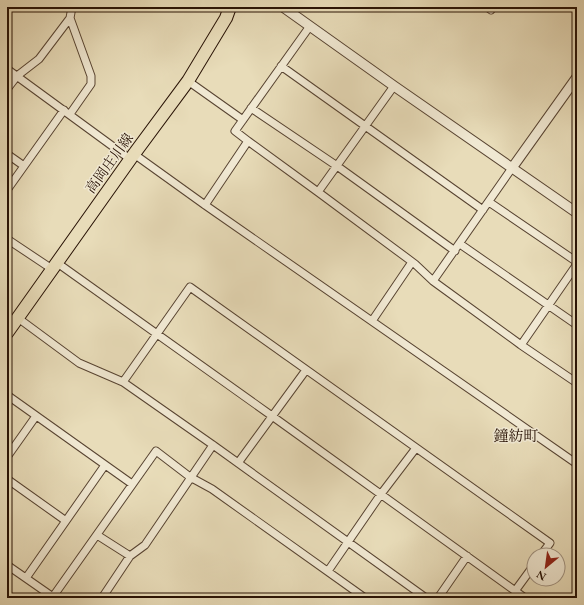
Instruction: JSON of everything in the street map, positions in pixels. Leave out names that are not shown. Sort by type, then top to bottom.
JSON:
[{"type":"main road","name":"高岡庄川線","points":[[7,333],[132,156],[188,81],[226,18],[230,7]]},
{"type":"street","points":[[7,89],[17,76],[39,59],[70,18],[72,7]]},
{"type":"street","points":[[283,7],[577,213]]},
{"type":"street","points":[[7,190],[67,112],[92,84],[92,76],[70,18]]},
{"type":"street","points":[[310,26],[234,131],[412,262],[433,281],[521,345],[577,383]]},
{"type":"street","points":[[281,66],[483,210]]},
{"type":"street","points":[[7,69],[577,464]]},
{"type":"street","points":[[433,281],[577,77]]},
{"type":"street","points":[[188,81],[243,120]]},
{"type":"street","points":[[318,192],[394,86]]},
{"type":"street","points":[[251,108],[337,166],[455,251]]},
{"type":"street","points":[[205,206],[248,141]]},
{"type":"street","points":[[7,154],[24,166]]},
{"type":"street","points":[[489,202],[577,263],[521,345]]},
{"type":"street","points":[[7,239],[54,266],[157,334],[525,598]]},
{"type":"street","points":[[460,244],[577,325]]},
{"type":"street","points":[[372,321],[412,262]]},
{"type":"street","points":[[123,382],[190,287],[550,543],[547,547]]},
{"type":"street","points":[[18,318],[79,363],[123,382],[426,598]]},
{"type":"street","points":[[238,463],[306,370]]},
{"type":"street","points":[[7,394],[132,484]]},
{"type":"street","points":[[7,456],[36,416]]},
{"type":"street","points":[[102,598],[130,556],[145,545],[213,445]]},
{"type":"street","points":[[328,571],[381,494],[416,448]]},
{"type":"street","points":[[7,565],[52,597],[156,452],[365,598]]},
{"type":"street","points":[[26,578],[105,465]]},
{"type":"street","points":[[7,479],[66,521]]},
{"type":"street","points":[[97,535],[130,556]]},
{"type":"street","points":[[438,598],[467,556]]},
{"type":"street","points":[[515,591],[526,576]]},
{"type":"district","name":"鐘紡町","points":[[516,435]]}]
